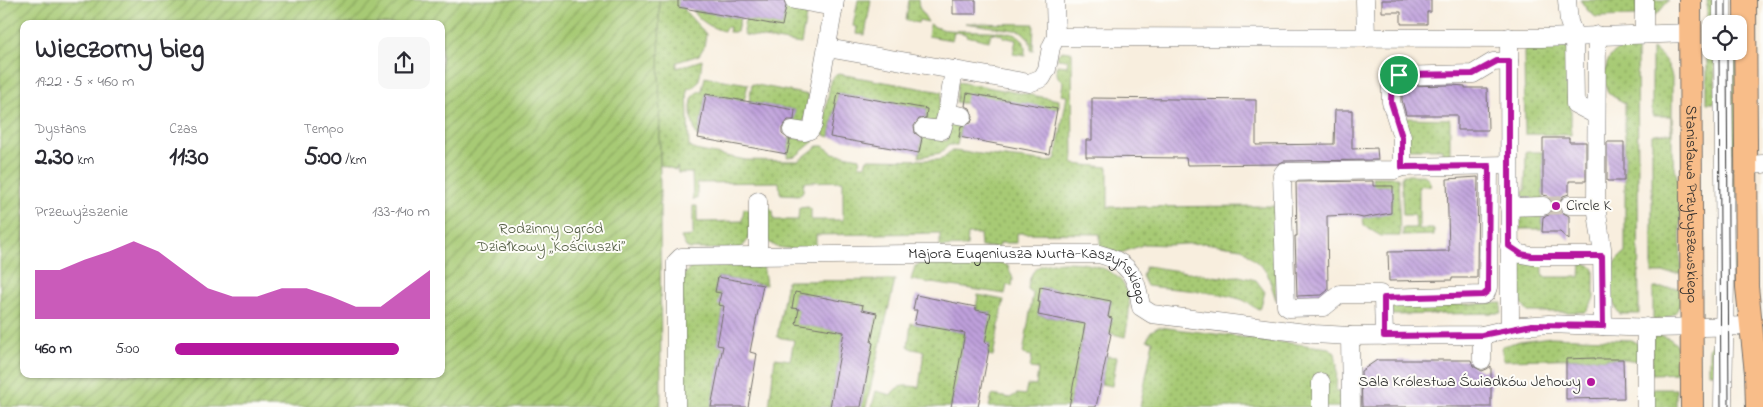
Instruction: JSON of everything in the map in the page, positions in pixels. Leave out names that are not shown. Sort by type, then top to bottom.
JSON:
[{"type":"main road","name":"Stanisława Przybyszewskiego","points":[[1690,0],[1692,407]]},
{"type":"main road","points":[[1745,0],[1755,165],[1747,286],[1756,373],[1757,407]]},
{"type":"street","points":[[792,130],[805,132],[810,130],[813,125],[834,3],[794,0]]},
{"type":"street","points":[[827,48],[1029,83],[1039,80],[1046,73],[1051,47],[1056,38],[1055,0]]},
{"type":"street","points":[[1365,0],[1366,38]]},
{"type":"street","points":[[1567,0],[1569,22],[1574,35],[1575,104],[1596,115]]},
{"type":"street","points":[[1644,0],[1644,34]]},
{"type":"street","points":[[1722,0],[1722,15]]},
{"type":"street","points":[[1056,38],[1509,37],[1690,33]]},
{"type":"street","points":[[1597,35],[1596,205],[1602,256],[1603,326]]},
{"type":"street","points":[[1509,37],[1510,328]]},
{"type":"street","points":[[1723,60],[1723,407]]},
{"type":"street","points":[[1402,167],[1402,134],[1391,102],[1392,79],[1395,76],[1473,74],[1493,62],[1509,61]]},
{"type":"street","points":[[924,128],[942,130],[955,114],[954,70]]},
{"type":"street","points":[[1489,166],[1488,287],[1486,293],[1483,295],[1384,298],[1380,294],[1340,294],[1324,307],[1289,308],[1286,306],[1282,175],[1284,172],[1509,165]]},
{"type":"street","points":[[758,201],[758,256]]},
{"type":"street","points":[[1568,205],[1596,205]]},
{"type":"street","points":[[1509,207],[1543,206]]},
{"type":"street","points":[[1509,246],[1521,254],[1532,256],[1602,256]]},
{"type":"street","name":"Majora Eugeniusza Nurta-Kaszyńskiego","points":[[676,407],[676,262],[681,257],[1099,254],[1121,263],[1131,274],[1139,290],[1141,307],[1152,314],[1314,334],[1350,336],[1482,335],[1510,328],[1549,324],[1646,328],[1751,326]]},
{"type":"street","points":[[1384,298],[1384,336]]},
{"type":"street","points":[[1646,328],[1646,407]]},
{"type":"street","points":[[1482,335],[1482,360]]},
{"type":"street","points":[[1350,336],[1351,407]]},
{"type":"street","points":[[1321,382],[1321,407]]},
{"type":"green space","name":"Rodzinny Ogród Działkowy „Kościuszki”","points":[[0,0],[659,0],[661,407],[0,407]]},
{"type":"green space","points":[[659,0],[685,0],[685,11],[706,34],[704,47],[699,55],[677,62],[677,68],[702,60],[698,82],[687,89],[689,146],[695,150],[746,160],[798,161],[818,146],[823,146],[833,153],[860,158],[859,165],[865,165],[867,159],[938,160],[945,157],[950,151],[1049,162],[1056,157],[1067,96],[1061,95],[1063,83],[1058,77],[1057,65],[1067,66],[1068,60],[1057,59],[1058,54],[1061,51],[1072,52],[1073,164],[1108,167],[1108,207],[1274,206],[1276,300],[1267,272],[1242,248],[1204,243],[1145,244],[1118,254],[1100,247],[1100,234],[1017,233],[1017,243],[1000,243],[999,247],[981,247],[980,234],[968,234],[967,246],[940,247],[940,233],[816,235],[816,249],[781,248],[775,246],[770,243],[766,236],[766,210],[769,207],[773,211],[774,220],[798,220],[799,208],[808,207],[811,209],[811,220],[843,220],[843,181],[804,182],[803,191],[800,195],[781,194],[779,182],[697,183],[697,199],[693,199],[692,173],[678,173],[677,167],[676,170],[660,165]]},
{"type":"green space","points":[[858,0],[871,0],[865,35],[856,34],[857,27],[853,26]]},
{"type":"green space","points":[[909,0],[918,0],[919,7],[928,22],[919,20],[918,23],[906,20]]},
{"type":"green space","points":[[1580,0],[1637,0],[1637,16],[1596,17],[1589,12]]},
{"type":"green space","points":[[1651,0],[1669,0],[1659,12],[1651,17]]},
{"type":"green space","points":[[1707,0],[1713,0],[1713,15],[1707,15]]},
{"type":"green space","points":[[786,6],[807,10],[801,44],[745,35],[743,32],[745,19],[782,26]]},
{"type":"green space","points":[[693,10],[740,18],[737,32],[729,32],[730,27],[726,27],[724,31],[711,26],[702,21]]},
{"type":"green space","points":[[965,23],[1034,24],[1033,51],[1031,51],[1028,38],[1021,31]]},
{"type":"green space","points":[[930,24],[940,29],[995,31],[1015,35],[1024,42],[1025,56],[1013,54],[1016,40],[1003,37],[1003,35],[991,33],[989,41],[954,32],[952,40],[928,36]]},
{"type":"green space","points":[[1539,44],[1561,44],[1568,49],[1571,62],[1571,135],[1525,134],[1524,51]]},
{"type":"green space","points":[[1637,44],[1639,314],[1620,314],[1612,299],[1610,282],[1614,265],[1625,253],[1625,103],[1608,92],[1605,85],[1605,75],[1608,60],[1615,52]]},
{"type":"green space","points":[[1652,49],[1665,61],[1670,69],[1672,78],[1672,153],[1680,191],[1681,273],[1652,273],[1652,135],[1671,133],[1671,116],[1653,116],[1652,114]]},
{"type":"green space","points":[[1707,60],[1714,60],[1716,103],[1707,103]]},
{"type":"green space","points":[[1732,60],[1737,60],[1738,273],[1733,273]]},
{"type":"green space","points":[[839,74],[942,92],[937,120],[935,122],[925,121],[927,109],[838,93],[830,137],[824,135],[822,131],[831,80],[835,75]]},
{"type":"green space","points":[[705,77],[748,84],[744,101],[706,94],[698,138],[693,124],[691,107],[695,94],[702,90]]},
{"type":"green space","points":[[958,82],[1059,100],[1059,106],[1057,109],[960,103],[956,102]]},
{"type":"green space","points":[[752,84],[809,95],[803,123],[793,122],[795,110],[749,102]]},
{"type":"green space","points":[[1405,118],[1450,119],[1450,161],[1442,161],[1442,149],[1408,149]]},
{"type":"green space","points":[[962,120],[957,145],[949,145],[940,153],[919,157],[922,137],[947,141],[950,122]]},
{"type":"green space","points":[[790,137],[814,141],[796,156],[787,157]]},
{"type":"green space","points":[[1526,152],[1543,152],[1543,202],[1521,199],[1517,192],[1525,191]]},
{"type":"green space","points":[[1403,175],[1424,175],[1428,178],[1431,185],[1419,186],[1419,229],[1434,229],[1434,235],[1403,236],[1403,228],[1416,228],[1415,215],[1403,215],[1401,177]]},
{"type":"green space","points":[[1372,177],[1398,177],[1400,236],[1381,236],[1364,226],[1363,218],[1371,215],[1381,215],[1393,200],[1392,186],[1373,186]]},
{"type":"green space","points":[[693,206],[697,206],[697,222],[742,221],[744,208],[749,210],[750,231],[747,240],[740,249],[690,249],[686,247],[681,237],[693,236]]},
{"type":"green space","points":[[1543,211],[1542,229],[1517,229],[1517,223],[1525,213]]},
{"type":"green space","points":[[999,262],[1008,266],[1013,279],[1012,286],[1007,285],[1005,294],[911,280],[915,266],[921,263]]},
{"type":"green space","points":[[1064,262],[1096,266],[1115,275],[1122,282],[1127,291],[1129,302],[1125,337],[1109,333],[1108,317],[1111,301],[1041,287],[1038,315],[1089,325],[1084,329],[1069,407],[989,407],[992,395],[1010,398],[1017,394],[1025,395],[1027,385],[1036,386],[1038,369],[1030,368],[1032,356],[1023,354],[1033,294],[1028,290],[1029,281],[1034,270],[1038,267]]},
{"type":"green space","points":[[1517,262],[1543,263],[1543,277],[1580,277],[1581,263],[1590,265],[1594,269],[1594,298],[1589,308],[1585,312],[1528,312],[1519,295]]},
{"type":"green space","points":[[763,264],[766,285],[718,277],[715,292],[721,293],[719,305],[724,306],[717,344],[723,346],[711,407],[682,407],[682,281],[686,272],[695,265]]},
{"type":"green space","points":[[1146,266],[1220,277],[1239,276],[1256,280],[1265,292],[1260,309],[1243,300],[1229,296],[1147,286],[1142,276]]},
{"type":"green space","points":[[895,280],[866,407],[861,407],[873,343],[866,342],[874,326],[877,313],[795,292],[792,308],[799,309],[797,324],[844,332],[830,407],[769,407],[775,358],[790,360],[794,340],[777,337],[787,281]]},
{"type":"green space","points":[[1653,288],[1682,288],[1676,312],[1667,318],[1653,320]]},
{"type":"green space","points":[[978,295],[1004,300],[993,356],[988,355],[990,344],[979,341],[988,328],[991,313],[976,310]]},
{"type":"green space","points":[[1502,303],[1501,313],[1391,315],[1391,307]]},
{"type":"green space","points":[[911,323],[965,333],[951,407],[872,407],[876,391],[891,395],[900,387],[919,387],[924,351],[912,349],[908,346]]},
{"type":"green space","points":[[1159,327],[1330,348],[1335,353],[1337,365],[1336,392],[1342,392],[1342,407],[1140,407],[1153,341],[1147,340],[1151,331]]},
{"type":"green space","points":[[1653,335],[1669,338],[1674,342],[1680,352],[1682,373],[1652,374]]},
{"type":"green space","points":[[1551,337],[1632,340],[1639,345],[1639,361],[1595,358],[1503,360],[1502,346],[1520,341]]},
{"type":"green space","points":[[1714,340],[1715,373],[1709,373],[1709,350]]},
{"type":"green space","points":[[1107,356],[1117,357],[1112,386],[1101,384]]},
{"type":"green space","points":[[1652,389],[1676,389],[1676,407],[1652,407]]},
{"type":"building","points":[[678,0],[784,0],[786,6],[782,26],[678,7]]},
{"type":"building","points":[[953,0],[976,0],[976,14],[953,14]]},
{"type":"building","points":[[1382,0],[1431,0],[1431,12],[1427,12],[1427,24],[1401,24],[1401,12],[1382,12]]},
{"type":"building","points":[[1402,86],[1465,86],[1465,88],[1487,88],[1488,130],[1457,130],[1457,115],[1406,115],[1402,100]]},
{"type":"building","points":[[838,93],[927,109],[926,118],[919,119],[914,126],[915,133],[922,138],[919,153],[830,137]]},
{"type":"building","points":[[967,93],[1057,109],[1049,154],[959,137],[961,126],[971,123],[973,117],[970,108],[965,106]]},
{"type":"building","points":[[706,94],[795,110],[794,120],[788,120],[782,128],[782,134],[790,140],[787,154],[698,138]]},
{"type":"building","points":[[1092,98],[1256,100],[1256,145],[1334,144],[1335,110],[1352,110],[1352,149],[1377,148],[1378,160],[1187,165],[1186,158],[1086,157],[1086,140],[1092,140]]},
{"type":"building","points":[[1543,138],[1569,138],[1569,142],[1586,142],[1586,181],[1569,181],[1569,194],[1563,196],[1558,205],[1560,211],[1569,216],[1569,240],[1560,232],[1542,232],[1543,217],[1549,215],[1554,206],[1548,196],[1543,195]]},
{"type":"building","points":[[1607,142],[1624,142],[1624,181],[1607,181]]},
{"type":"building","points":[[1478,177],[1477,278],[1389,281],[1388,252],[1449,251],[1447,179]]},
{"type":"building","points":[[1373,181],[1373,186],[1393,186],[1391,213],[1363,218],[1350,215],[1327,216],[1328,290],[1322,295],[1297,296],[1296,182]]},
{"type":"building","points":[[718,277],[763,285],[750,352],[757,354],[748,407],[711,407],[723,346],[717,345],[724,306],[718,305],[721,293],[715,292]]},
{"type":"building","points":[[1040,287],[1111,301],[1108,317],[1112,318],[1109,333],[1111,334],[1096,407],[1069,407],[1085,324],[1038,315]]},
{"type":"building","points":[[795,292],[863,305],[862,310],[877,313],[861,407],[830,407],[844,332],[796,324],[799,309],[792,308]]},
{"type":"building","points":[[916,295],[976,307],[976,310],[991,313],[985,343],[990,344],[978,407],[951,407],[965,333],[914,324],[917,310],[913,310]]},
{"type":"building","name":"Sala Królestwa Świadków Jehowy","points":[[1566,359],[1623,359],[1624,398],[1566,399]]},
{"type":"building","points":[[1377,360],[1471,360],[1473,366],[1482,371],[1491,366],[1491,407],[1362,407],[1361,371]]},
{"type":"tunnel","points":[[1543,206],[1569,205]]},
{"type":"tram line","points":[[1718,0],[1718,15]]},
{"type":"tram line","points":[[1726,0],[1726,15]]},
{"type":"tram line","points":[[1719,60],[1721,407]]},
{"type":"tram line","points":[[1727,60],[1729,407]]},
{"type":"place","name":"Circle K","points":[[1556,206]]},
{"type":"place","name":"Sala Królestwa Świadków Jehowy","points":[[1591,382]]},
{"type":"route","points":[[1509,61],[1509,246],[1521,254],[1532,256],[1602,256],[1603,326],[1532,325],[1482,335],[1384,336],[1384,298],[1483,295],[1488,291],[1489,166],[1402,167],[1402,134],[1391,102],[1392,79],[1399,75],[1473,74],[1493,62],[1509,61]]}]
